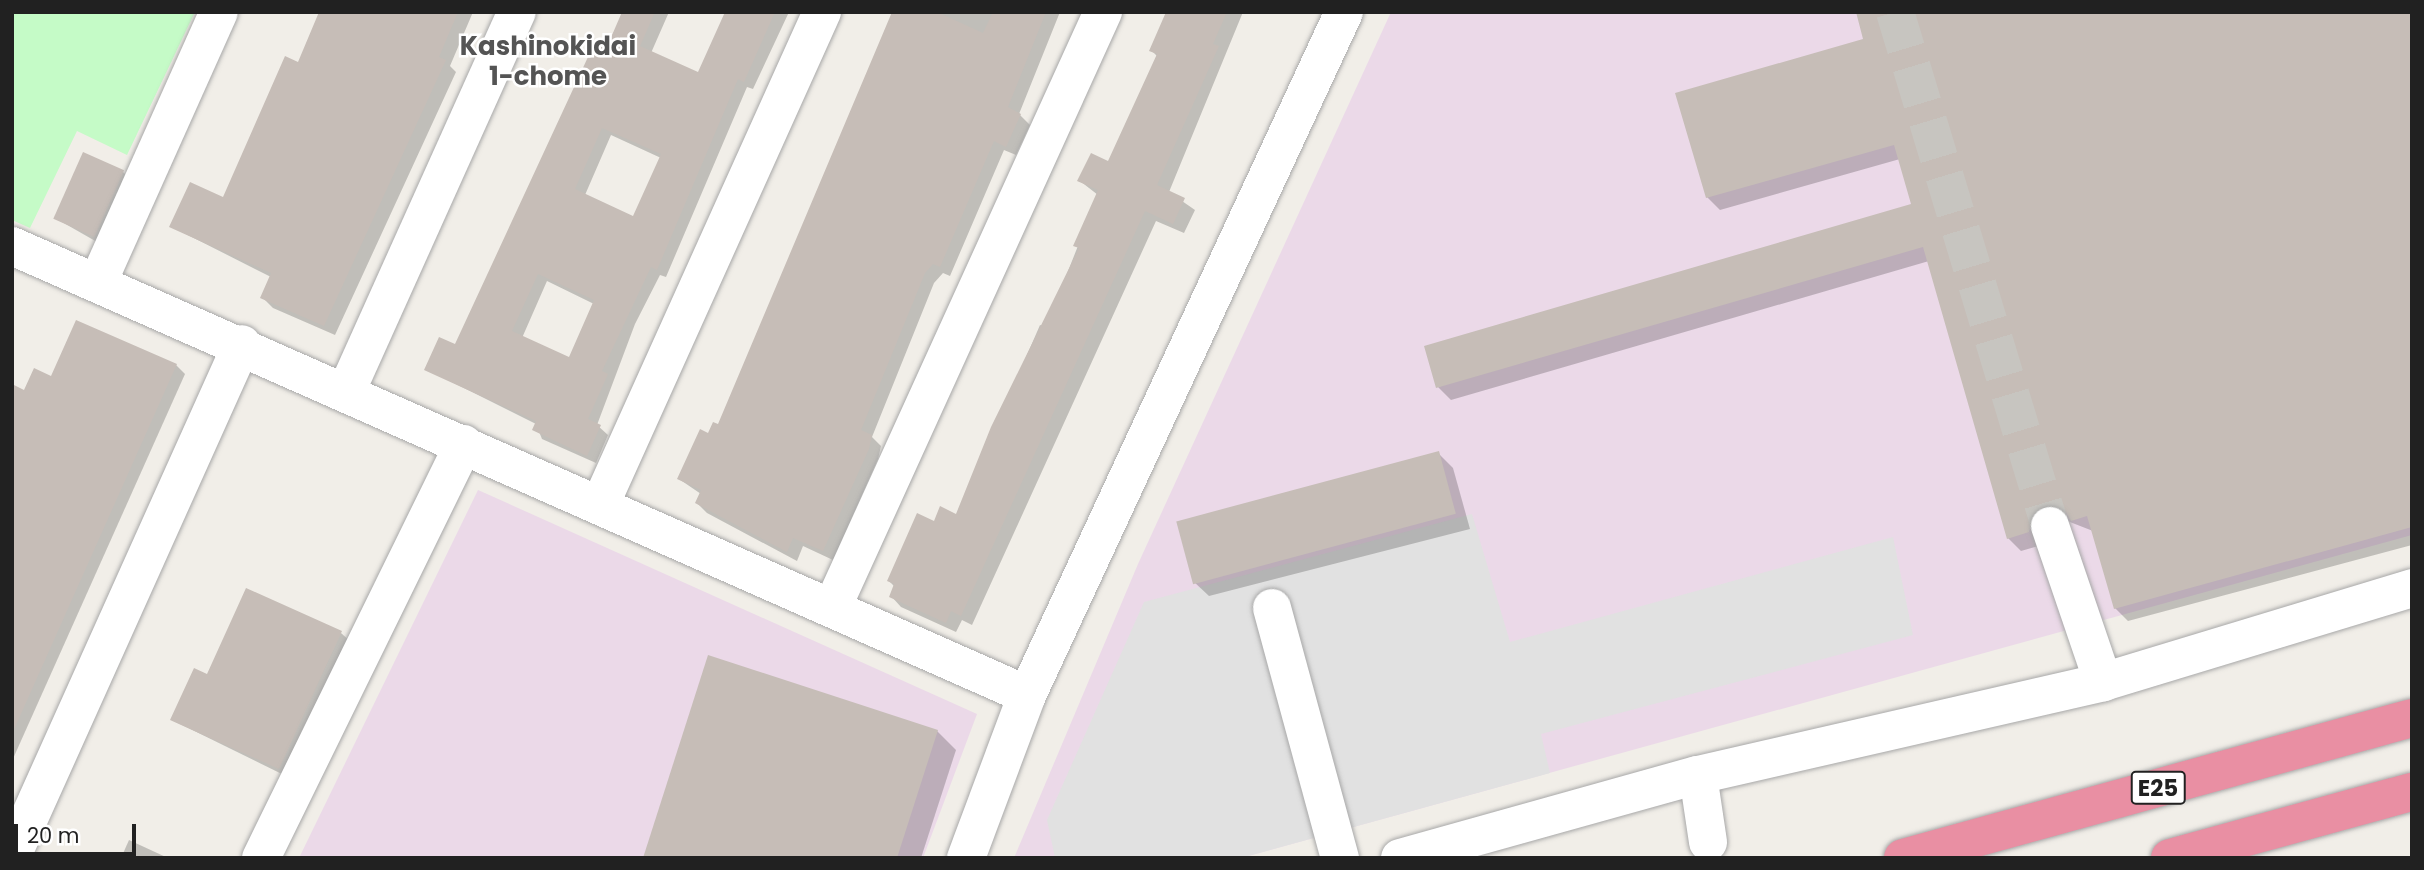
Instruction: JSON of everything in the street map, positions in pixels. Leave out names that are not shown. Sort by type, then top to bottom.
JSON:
[{"type":"highway","name":"E25","points":[[1903,858],[2412,718]]},
{"type":"highway","points":[[2170,858],[2412,792]]},
{"type":"street","points":[[98,282],[219,12]]},
{"type":"street","points":[[346,392],[517,12]]},
{"type":"street","points":[[600,505],[822,12]]},
{"type":"street","points":[[832,608],[1103,12]]},
{"type":"street","points":[[966,858],[1027,695],[1344,12]]},
{"type":"street","points":[[15,254],[98,282],[242,344],[1027,695]]},
{"type":"street","points":[[12,856],[242,344]]},
{"type":"street","points":[[261,858],[464,444]]},
{"type":"street","points":[[2050,526],[2103,682]]},
{"type":"street","points":[[1400,858],[1698,775],[2103,682],[2412,588]]},
{"type":"street","points":[[1272,608],[1340,858]]},
{"type":"street","points":[[1698,775],[1708,842]]},
{"type":"shaded area","points":[[1391,12],[2412,12],[2412,535],[1241,858],[1014,858],[1138,564]]},
{"type":"shaded area","points":[[478,490],[977,714],[923,858],[299,858]]},
{"type":"shaded area","points":[[1472,514],[1510,642],[1893,537],[1913,635],[1541,734],[1550,773],[1241,858],[1055,858],[1047,820],[1144,602]]},
{"type":"green space","points":[[12,12],[195,12],[127,155],[77,131],[30,228],[12,220]]},
{"type":"building","points":[[319,12],[458,12],[439,57],[446,60],[324,326],[260,298],[271,273],[169,227],[190,182],[223,197],[285,56],[298,62]]},
{"type":"building","points":[[622,12],[655,12],[640,46],[698,72],[725,12],[775,12],[744,82],[738,79],[657,270],[651,267],[602,371],[608,374],[588,419],[601,425],[587,456],[532,430],[536,421],[424,370],[439,337],[455,344],[594,44],[606,49]],"holes":[[[602,128],[661,154],[633,216],[575,189]],[[538,274],[594,300],[569,357],[512,331]]]},
{"type":"building","points":[[892,12],[937,12],[983,33],[993,12],[1046,12],[1008,107],[1021,114],[1006,147],[994,141],[940,267],[933,264],[925,273],[861,430],[872,435],[869,449],[823,551],[793,538],[787,552],[695,503],[701,490],[677,479],[700,429],[708,433],[713,422],[718,424]]},
{"type":"building","points":[[1166,12],[1227,12],[1213,44],[1219,46],[1157,185],[1185,198],[1173,224],[1145,211],[961,616],[951,611],[946,623],[889,597],[894,584],[887,581],[917,513],[934,521],[940,506],[956,514],[991,427],[1079,248],[1073,246],[1098,190],[1077,181],[1091,153],[1108,161],[1157,54],[1149,51]]},
{"type":"building","points":[[1856,12],[2412,12],[2412,527],[2114,609],[2087,516],[2071,521],[2064,509],[2044,505],[2033,512],[2029,532],[2007,539],[1923,247],[1436,388],[1424,346],[1911,204],[1894,145],[1706,198],[1675,93],[1863,39]]},
{"type":"building","points":[[83,152],[124,170],[94,237],[53,219]]},
{"type":"building","points":[[76,320],[177,364],[12,734],[12,384],[24,390],[34,368],[51,376]]},
{"type":"building","points":[[1439,451],[1456,514],[1193,584],[1176,521]]},
{"type":"building","points":[[246,588],[342,631],[279,769],[170,720],[194,668],[207,674]]},
{"type":"building","points":[[708,655],[938,730],[897,858],[643,858]]},
{"type":"tunnel","points":[[1895,12],[2050,526]]},
{"type":"district","name":"Kashinokidai 1-chome","points":[[548,62]]}]
